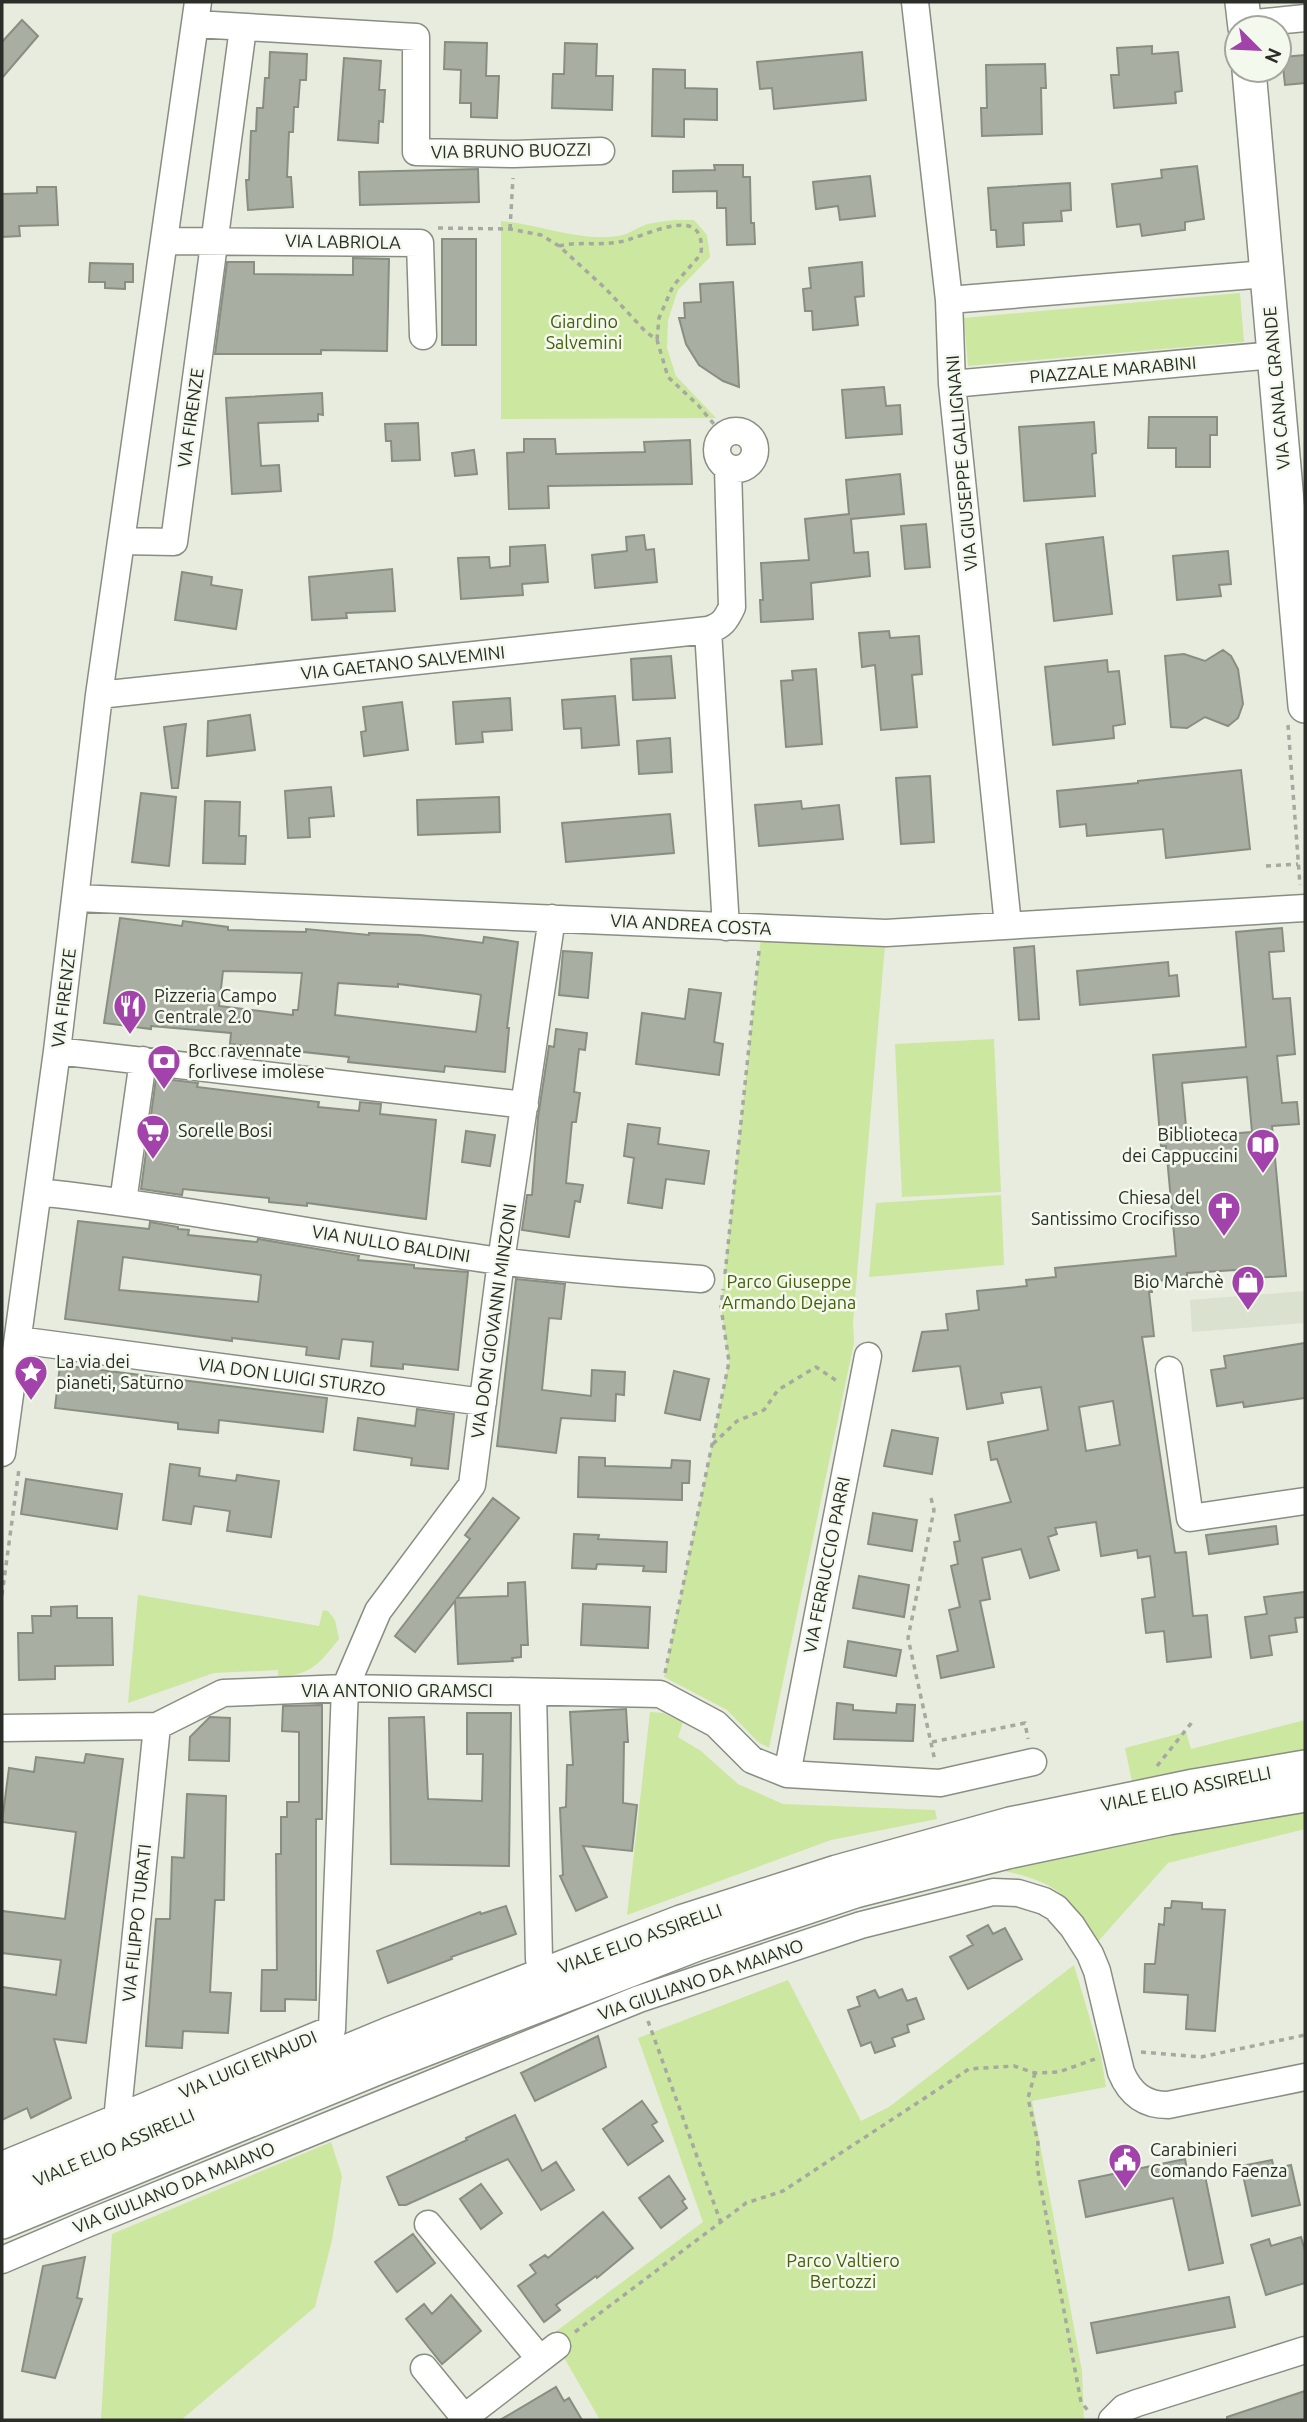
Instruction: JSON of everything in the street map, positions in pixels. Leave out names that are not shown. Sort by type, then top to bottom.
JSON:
[{"type":"main road","name":"VIA CANAL GRANDE","points":[[1250,84],[1274,355],[1296,710]]},
{"type":"main road","name":"VIALE ELIO ASSIRELLI","points":[[2,2195],[389,2034],[681,1922],[837,1872],[1010,1824],[1305,1766]]},
{"type":"main road","name":"VIALE ELIO ASSIRELLI","points":[[2,2222],[394,2062],[697,1944],[855,1891],[1168,1818],[1305,1795]]},
{"type":"street","name":"VIA GIUSEPPE GALLIGNANI","points":[[915,2],[949,300],[952,384],[1008,925]]},
{"type":"street","name":"VIA FIRENZE","points":[[2,1453],[57,1051],[99,695],[121,541],[164,241],[197,13],[243,28],[174,542],[121,541]]},
{"type":"street","name":"VIA BRUNO BUOZZI","points":[[243,28],[416,37],[416,152],[514,154],[601,150]]},
{"type":"street","points":[[164,241],[215,241]]},
{"type":"street","name":"VIA LABRIOLA","points":[[215,241],[420,243],[423,336]]},
{"type":"street","points":[[949,300],[1266,274]]},
{"type":"street","name":"PIAZZALE MARABINI","points":[[952,384],[1274,355]]},
{"type":"street","points":[[723,435],[716,450],[720,461],[728,468],[732,607],[727,619],[719,627],[708,630],[726,927]]},
{"type":"street","name":"VIA GAETANO SALVEMINI","points":[[99,695],[708,630]]},
{"type":"street","name":"VIA ANDREA COSTA","points":[[76,898],[886,933],[1305,908]]},
{"type":"street","name":"VIA DON GIOVANNI MINZONI","points":[[345,1688],[378,1611],[472,1485],[501,1261],[552,918]]},
{"type":"street","points":[[57,1051],[525,1105]]},
{"type":"street","points":[[123,1202],[143,1060]]},
{"type":"street","name":"VIA NULLO BALDINI","points":[[38,1192],[123,1202],[501,1261],[701,1279]]},
{"type":"street","name":"VIA DON LUIGI STURZO","points":[[18,1340],[484,1402]]},
{"type":"street","name":"VIA FERRUCCIO PARRI","points":[[786,1774],[868,1356]]},
{"type":"street","points":[[1169,1370],[1190,1518],[1305,1501]]},
{"type":"street","name":"VIA ANTONIO GRAMSCI","points":[[2,1728],[157,1726],[223,1693],[345,1688],[660,1695]]},
{"type":"street","name":"VIA LUIGI EINAUDI","points":[[2,2165],[117,2120],[332,2029],[345,1688]]},
{"type":"street","points":[[533,1692],[539,1959]]},
{"type":"street","points":[[660,1695],[716,1724],[751,1760],[786,1774],[940,1783],[1033,1762]]},
{"type":"street","name":"VIA FILIPPO TURATI","points":[[117,2120],[157,1726]]},
{"type":"street","name":"VIA GIULIANO DA MAIANO","points":[[2,2260],[639,1999],[860,1925],[993,1892],[1018,1893],[1044,1901],[1072,1926],[1090,1954],[1097,1971],[1121,2072],[1126,2083],[1139,2098],[1156,2105],[1168,2105],[1305,2077]]},
{"type":"street","points":[[424,2368],[469,2417],[549,2352],[428,2224]]},
{"type":"street","points":[[1102,2417],[1137,2403],[1305,2350]]},
{"type":"path","points":[[510,229],[514,154]]},
{"type":"path","points":[[559,246],[571,243],[621,242],[653,229],[674,225],[690,227],[696,232],[701,238],[701,254],[673,286],[659,318],[657,340],[668,377],[698,405],[723,435]]},
{"type":"path","points":[[426,228],[510,229],[541,235],[559,246],[657,340]]},
{"type":"path","points":[[1296,710],[1299,880]]},
{"type":"path","points":[[1266,866],[1298,864]]},
{"type":"path","points":[[660,1695],[729,1362],[721,1307],[762,929]]},
{"type":"path","points":[[713,1445],[737,1421],[764,1410],[778,1390],[816,1367]]},
{"type":"path","points":[[931,1498],[934,1510],[908,1638],[937,1770]]},
{"type":"path","points":[[1153,1772],[1193,1721]]},
{"type":"path","points":[[644,2010],[721,2223]]},
{"type":"path","points":[[1132,2052],[1201,2057],[1305,2035]]},
{"type":"path","points":[[549,2352],[746,2203],[783,2191],[969,2069],[1014,2066],[1035,2073],[1059,2071],[1101,2056]]},
{"type":"path","points":[[1035,2073],[1028,2098],[1038,2143],[1037,2166],[1081,2402],[1102,2417]]},
{"type":"shaded area","name":"Bio Marchè","points":[[1305,1291],[1305,1323],[1192,1332],[1190,1300]]},
{"type":"green space","name":"Giardino Salvemini","points":[[694,220],[707,235],[710,257],[678,290],[668,320],[667,348],[676,376],[716,418],[501,419],[501,221],[574,235],[603,237],[622,235],[648,224]]},
{"type":"green space","points":[[1240,293],[1244,342],[968,366],[964,318]]},
{"type":"green space","name":"Parco Giuseppe Armando Dejana","points":[[762,928],[886,933],[853,1322],[854,1343],[769,1748],[758,1742],[727,1710],[664,1677],[729,1362],[721,1307]]},
{"type":"green space","points":[[994,1039],[1001,1192],[902,1197],[895,1044]]},
{"type":"green space","points":[[1001,1195],[1004,1265],[869,1277],[876,1203]]},
{"type":"green space","points":[[138,1595],[319,1626],[323,1610],[328,1611],[335,1620],[339,1639],[319,1662],[299,1674],[278,1678],[278,1670],[214,1673],[128,1703]]},
{"type":"green space","points":[[650,1712],[663,1713],[683,1722],[678,1737],[701,1751],[738,1784],[783,1804],[935,1810],[937,1819],[831,1840],[627,1915]]},
{"type":"green space","points":[[1305,1720],[1305,1751],[1181,1776],[1132,1781],[1125,1748],[1186,1732],[1191,1749]]},
{"type":"green space","points":[[1305,1806],[1305,1829],[1168,1863],[1094,1946],[1077,1912],[1058,1891],[1032,1879],[996,1869]]},
{"type":"green space","name":"Parco Valtiero Bertozzi","points":[[1074,1965],[1101,2056],[1106,2087],[1032,2101],[1082,2371],[1084,2420],[600,2420],[551,2335],[703,2222],[638,2038],[788,1980],[861,2121],[889,2107]]},
{"type":"green space","points":[[331,2142],[342,2176],[332,2240],[315,2307],[181,2420],[101,2420],[112,2234]]},
{"type":"building","points":[[22,20],[38,36],[2,78],[2,42]]},
{"type":"building","points":[[445,42],[487,43],[486,76],[499,76],[497,118],[471,117],[471,103],[460,103],[461,70],[444,69]]},
{"type":"building","points":[[565,43],[597,44],[596,76],[613,76],[612,110],[552,108],[553,74],[564,74]]},
{"type":"building","points":[[1152,46],[1152,54],[1178,52],[1182,91],[1175,92],[1176,103],[1114,108],[1111,75],[1119,75],[1117,48]]},
{"type":"building","points":[[270,52],[307,54],[306,80],[300,80],[298,107],[294,107],[293,132],[289,132],[287,177],[291,177],[293,207],[248,210],[246,180],[249,180],[251,131],[256,131],[257,108],[263,108],[265,78],[269,78]]},
{"type":"building","points":[[862,52],[866,100],[774,109],[772,88],[760,89],[757,62]]},
{"type":"building","points":[[1305,55],[1305,83],[1285,85],[1293,84],[1293,56]]},
{"type":"building","points":[[344,58],[381,61],[379,90],[385,90],[383,122],[379,121],[378,143],[338,140]]},
{"type":"building","points":[[1045,64],[1046,88],[1041,88],[1042,134],[982,136],[981,108],[987,108],[986,65]]},
{"type":"building","points":[[653,69],[685,70],[685,88],[717,89],[717,120],[684,119],[684,137],[652,136]]},
{"type":"building","points":[[714,165],[743,165],[743,177],[750,177],[751,223],[754,223],[755,244],[727,245],[726,208],[717,208],[717,191],[673,192],[673,171],[715,170]]},
{"type":"building","points":[[1197,166],[1204,219],[1185,222],[1185,230],[1142,236],[1140,224],[1117,227],[1112,184],[1162,178],[1161,170]]},
{"type":"building","points":[[478,169],[479,202],[360,205],[359,172]]},
{"type":"building","points":[[870,176],[875,216],[840,220],[838,206],[816,209],[813,182]]},
{"type":"building","points":[[1070,183],[1071,210],[1061,211],[1062,221],[1023,223],[1024,245],[997,247],[996,230],[991,230],[988,188]]},
{"type":"building","points":[[37,187],[56,187],[58,225],[19,226],[20,236],[2,237],[2,194],[37,193]]},
{"type":"building","points":[[442,239],[476,239],[476,345],[442,345]]},
{"type":"building","points":[[353,258],[389,259],[387,351],[321,350],[321,354],[215,354],[227,262],[254,262],[254,274],[353,275]]},
{"type":"building","points":[[862,262],[864,296],[855,297],[858,325],[813,330],[812,311],[805,311],[803,289],[811,288],[809,268]]},
{"type":"building","points":[[90,263],[133,264],[133,282],[125,282],[125,289],[105,288],[105,282],[89,282]]},
{"type":"building","points":[[733,282],[739,387],[723,381],[699,365],[686,344],[679,318],[685,318],[684,303],[701,302],[700,284]]},
{"type":"building","points":[[884,387],[886,406],[900,405],[902,434],[846,438],[842,390]]},
{"type":"building","points":[[322,393],[323,415],[318,414],[318,421],[258,423],[261,466],[279,465],[281,491],[232,494],[226,398]]},
{"type":"building","points":[[1149,417],[1217,417],[1217,435],[1210,435],[1210,467],[1176,467],[1176,448],[1148,448]]},
{"type":"building","points":[[1094,422],[1096,453],[1092,454],[1095,496],[1024,501],[1019,427]]},
{"type":"building","points":[[418,423],[420,460],[392,461],[391,441],[386,441],[385,424]]},
{"type":"building","points":[[524,439],[555,439],[556,454],[645,452],[644,442],[690,440],[692,484],[548,486],[549,508],[509,509],[507,453],[524,452]]},
{"type":"building","points":[[474,450],[477,474],[455,476],[452,453]]},
{"type":"building","points":[[900,474],[904,514],[851,519],[854,553],[868,552],[870,576],[811,583],[813,619],[761,622],[761,563],[809,560],[805,519],[849,514],[846,480]]},
{"type":"building","points":[[926,524],[930,567],[905,569],[901,526]]},
{"type":"building","points":[[644,535],[646,550],[654,549],[657,582],[595,588],[592,555],[627,551],[626,537]]},
{"type":"building","points":[[1103,537],[1112,614],[1054,621],[1046,544]]},
{"type":"building","points":[[545,545],[548,582],[522,584],[523,595],[461,599],[458,558],[489,557],[490,568],[510,566],[510,547]]},
{"type":"building","points":[[1228,551],[1231,584],[1219,585],[1221,596],[1177,600],[1173,556]]},
{"type":"building","points":[[392,569],[395,611],[346,613],[347,618],[312,620],[309,577]]},
{"type":"building","points":[[182,572],[212,577],[211,585],[242,590],[236,629],[175,620]]},
{"type":"building","points":[[889,631],[890,638],[919,636],[922,674],[912,675],[917,727],[881,730],[875,665],[862,667],[859,633]]},
{"type":"building","points":[[1223,650],[1231,656],[1238,669],[1243,704],[1238,718],[1228,726],[1205,717],[1187,728],[1171,727],[1165,656],[1184,654],[1205,661]]},
{"type":"building","points":[[671,656],[675,698],[633,700],[631,659]]},
{"type":"building","points":[[1107,660],[1108,672],[1119,671],[1125,724],[1113,726],[1114,738],[1053,745],[1045,667]]},
{"type":"building","points":[[816,669],[822,744],[786,747],[781,681],[793,680],[792,671]]},
{"type":"building","points":[[615,696],[619,745],[582,748],[581,728],[564,729],[562,700]]},
{"type":"building","points":[[510,698],[512,730],[482,732],[483,742],[456,744],[453,702]]},
{"type":"building","points":[[402,702],[408,750],[364,756],[361,732],[366,731],[363,707]]},
{"type":"building","points":[[250,715],[255,750],[207,756],[208,721]]},
{"type":"building","points":[[186,724],[178,788],[172,788],[164,727]]},
{"type":"building","points":[[670,738],[672,772],[639,774],[637,741]]},
{"type":"building","points":[[1241,770],[1250,849],[1166,858],[1163,829],[1087,836],[1086,824],[1060,827],[1057,791]]},
{"type":"building","points":[[930,776],[934,842],[901,844],[896,778]]},
{"type":"building","points":[[331,787],[334,816],[309,818],[310,837],[288,838],[285,791]]},
{"type":"building","points":[[141,793],[176,797],[169,866],[132,862]]},
{"type":"building","points":[[499,797],[500,832],[418,835],[417,800]]},
{"type":"building","points":[[205,801],[240,802],[239,836],[246,836],[245,864],[203,863]]},
{"type":"building","points":[[801,801],[802,809],[839,805],[843,839],[759,846],[755,805]]},
{"type":"building","points":[[670,814],[674,853],[566,862],[562,823]]},
{"type":"building","points":[[120,918],[182,926],[183,921],[228,927],[228,930],[306,932],[306,929],[369,935],[420,935],[483,943],[484,937],[518,942],[507,1028],[505,1072],[445,1066],[444,1072],[348,1062],[349,1057],[230,1044],[231,1033],[151,1026],[151,1029],[104,1023]],"holes":[[[223,971],[302,973],[298,1010],[293,1010],[293,1015],[219,1006]],[[338,983],[398,987],[398,984],[481,995],[476,1032],[335,1015]]]},
{"type":"building","points":[[1282,928],[1284,951],[1269,952],[1273,999],[1290,998],[1295,1054],[1277,1056],[1282,1103],[1297,1102],[1299,1124],[1272,1126],[1286,1276],[1237,1279],[1236,1270],[1187,1273],[1187,1279],[1151,1281],[1152,1292],[1149,1292],[1154,1336],[1142,1337],[1175,1553],[1186,1552],[1193,1616],[1207,1615],[1211,1657],[1167,1662],[1164,1631],[1146,1633],[1142,1599],[1155,1597],[1150,1556],[1138,1558],[1137,1550],[1101,1556],[1096,1522],[1055,1528],[1057,1534],[1048,1537],[1059,1570],[1030,1578],[1021,1549],[982,1558],[990,1599],[980,1601],[994,1667],[941,1678],[937,1656],[958,1651],[949,1610],[960,1607],[951,1566],[958,1564],[954,1542],[960,1541],[955,1515],[1011,1502],[997,1459],[991,1460],[988,1442],[1048,1430],[1041,1387],[1001,1393],[1003,1403],[967,1409],[960,1366],[913,1371],[922,1332],[948,1330],[946,1314],[979,1310],[977,1291],[1027,1286],[1026,1280],[1056,1277],[1055,1268],[1176,1256],[1166,1146],[1161,1146],[1153,1055],[1246,1047],[1236,932]],"holes":[[[1247,1077],[1252,1132],[1187,1137],[1182,1083]],[[1113,1401],[1120,1445],[1086,1451],[1079,1407]]]},
{"type":"building","points":[[1034,946],[1039,1019],[1019,1020],[1014,948]]},
{"type":"building","points":[[563,951],[592,953],[588,998],[559,995]]},
{"type":"building","points":[[1168,962],[1169,976],[1177,975],[1179,996],[1080,1005],[1077,971]]},
{"type":"building","points":[[689,989],[721,993],[714,1042],[723,1044],[719,1075],[636,1064],[642,1013],[685,1019]]},
{"type":"building","points":[[556,1029],[587,1033],[585,1050],[579,1049],[574,1092],[580,1093],[576,1122],[572,1122],[566,1183],[583,1185],[580,1202],[575,1201],[569,1237],[522,1230],[527,1195],[532,1195],[538,1117],[549,1046],[554,1047]]},
{"type":"building","points":[[156,1078],[198,1083],[197,1087],[319,1102],[318,1107],[359,1111],[360,1102],[381,1104],[380,1114],[436,1120],[426,1219],[307,1203],[307,1206],[269,1202],[269,1198],[183,1189],[182,1195],[141,1189]]},
{"type":"building","points":[[628,1124],[660,1128],[658,1144],[709,1151],[704,1184],[666,1179],[662,1208],[628,1203],[634,1158],[624,1156]]},
{"type":"building","points":[[466,1131],[495,1135],[490,1166],[462,1162]]},
{"type":"building","points":[[78,1221],[149,1229],[150,1222],[189,1230],[188,1235],[257,1242],[258,1239],[359,1256],[358,1260],[468,1272],[458,1370],[403,1364],[403,1369],[371,1366],[373,1342],[342,1339],[339,1359],[306,1355],[307,1347],[232,1338],[232,1341],[65,1319]],"holes":[[[123,1257],[261,1275],[258,1302],[119,1290]]]},
{"type":"building","points":[[516,1279],[565,1284],[561,1319],[549,1318],[542,1390],[591,1396],[592,1370],[625,1372],[624,1395],[616,1394],[615,1421],[561,1418],[556,1453],[497,1446]]},
{"type":"building","points":[[1305,1343],[1305,1398],[1244,1407],[1243,1402],[1217,1406],[1211,1370],[1226,1368],[1224,1356]]},
{"type":"building","points":[[60,1365],[327,1398],[323,1432],[219,1420],[218,1433],[178,1429],[178,1423],[55,1408]]},
{"type":"building","points":[[674,1371],[709,1379],[700,1420],[665,1413]]},
{"type":"building","points":[[417,1409],[454,1414],[448,1469],[411,1465],[412,1458],[354,1450],[358,1418],[415,1426]]},
{"type":"building","points":[[892,1430],[938,1438],[932,1474],[884,1466]]},
{"type":"building","points":[[579,1457],[605,1458],[605,1466],[671,1468],[672,1460],[690,1461],[689,1483],[682,1483],[682,1500],[578,1497]]},
{"type":"building","points":[[170,1464],[200,1468],[199,1476],[236,1481],[237,1475],[279,1481],[271,1537],[227,1531],[230,1511],[194,1506],[191,1524],[163,1520]]},
{"type":"building","points":[[26,1479],[122,1494],[117,1529],[21,1514]]},
{"type":"building","points":[[493,1498],[519,1518],[457,1598],[508,1596],[508,1583],[525,1582],[528,1645],[521,1645],[521,1657],[512,1658],[513,1661],[458,1664],[455,1601],[415,1652],[395,1636],[470,1539],[465,1535]]},
{"type":"building","points":[[873,1513],[917,1520],[912,1551],[868,1544]]},
{"type":"building","points":[[1276,1526],[1278,1544],[1209,1554],[1206,1535]]},
{"type":"building","points":[[574,1534],[599,1535],[598,1539],[667,1542],[666,1572],[643,1571],[644,1566],[597,1564],[596,1569],[572,1568]]},
{"type":"building","points":[[859,1576],[909,1585],[904,1617],[853,1608]]},
{"type":"building","points":[[1305,1592],[1305,1617],[1295,1618],[1297,1632],[1269,1636],[1272,1655],[1251,1658],[1245,1617],[1267,1614],[1264,1597]]},
{"type":"building","points":[[583,1604],[650,1607],[648,1648],[581,1645]]},
{"type":"building","points":[[77,1606],[77,1618],[112,1618],[113,1665],[55,1666],[55,1679],[19,1680],[18,1633],[33,1633],[32,1616],[51,1616],[51,1607]]},
{"type":"building","points":[[848,1641],[901,1650],[896,1676],[844,1667]]},
{"type":"building","points":[[837,1703],[853,1705],[853,1710],[896,1713],[897,1704],[915,1705],[913,1741],[834,1739]]},
{"type":"building","points":[[322,1705],[322,1819],[316,1819],[316,2000],[285,1999],[285,2011],[261,2011],[262,1970],[277,1970],[276,1854],[281,1854],[281,1817],[287,1817],[287,1802],[299,1802],[299,1732],[282,1731],[283,1706]]},
{"type":"building","points":[[626,1709],[628,1742],[624,1742],[623,1803],[637,1805],[632,1851],[583,1846],[607,1897],[576,1911],[560,1876],[563,1875],[560,1808],[566,1807],[567,1765],[573,1765],[570,1712]]},
{"type":"building","points":[[467,1713],[511,1713],[509,1866],[391,1864],[389,1718],[424,1717],[428,1799],[482,1801],[483,1754],[467,1754]]},
{"type":"building","points":[[210,1717],[230,1718],[229,1761],[189,1760],[190,1737]]},
{"type":"building","points":[[86,1754],[123,1759],[86,2043],[54,2039],[71,2098],[31,2118],[27,2108],[2,2120],[2,1987],[56,1995],[61,1960],[2,1953],[2,1911],[65,1919],[76,1832],[2,1822],[9,1768],[34,1772],[36,1757],[84,1763]]},
{"type":"building","points":[[187,1794],[226,1796],[224,1900],[215,1900],[210,1992],[231,1993],[228,2033],[183,2031],[182,2048],[146,2046],[156,1919],[170,1919],[172,1857],[184,1858]]},
{"type":"building","points":[[1172,1901],[1202,1903],[1202,1909],[1225,1910],[1215,2031],[1186,2029],[1188,1995],[1144,1992],[1145,1964],[1155,1964],[1159,1924],[1164,1925],[1165,1908],[1171,1908]]},
{"type":"building","points":[[506,1906],[516,1934],[388,1983],[377,1951],[480,1912],[481,1914]]},
{"type":"building","points":[[988,1925],[993,1934],[1005,1928],[1022,1959],[968,1989],[950,1957],[973,1945],[967,1936]]},
{"type":"building","points":[[902,1989],[907,2001],[916,1998],[924,2019],[907,2025],[909,2032],[892,2038],[895,2046],[875,2053],[871,2042],[861,2046],[848,2010],[860,2006],[857,1997],[875,1990],[879,1998]]},
{"type":"building","points":[[598,2036],[606,2067],[535,2101],[521,2073]]},
{"type":"building","points":[[642,2101],[657,2122],[652,2125],[663,2141],[628,2165],[603,2129]]},
{"type":"building","points":[[515,2115],[542,2171],[556,2162],[574,2190],[541,2210],[508,2159],[406,2205],[399,2205],[387,2177]]},
{"type":"building","points":[[1185,2159],[1188,2175],[1204,2171],[1223,2263],[1189,2270],[1173,2198],[1086,2217],[1079,2181]]},
{"type":"building","points":[[1272,2160],[1274,2169],[1291,2165],[1300,2205],[1252,2216],[1241,2166]]},
{"type":"building","points":[[669,2176],[685,2199],[682,2201],[687,2208],[661,2228],[639,2198]]},
{"type":"building","points":[[481,2184],[502,2213],[481,2229],[460,2199]]},
{"type":"building","points":[[603,2212],[633,2248],[597,2278],[596,2276],[556,2305],[560,2310],[544,2322],[518,2286],[536,2273],[530,2265],[545,2255],[548,2258]]},
{"type":"building","points":[[413,2234],[435,2263],[397,2292],[375,2262]]},
{"type":"building","points":[[1301,2237],[1305,2251],[1305,2283],[1266,2295],[1251,2245],[1269,2239],[1271,2246]]},
{"type":"building","points":[[85,2257],[77,2298],[82,2299],[55,2378],[22,2371],[43,2266]]},
{"type":"building","points":[[451,2295],[481,2331],[442,2364],[406,2319],[424,2304],[432,2314]]},
{"type":"building","points":[[1229,2297],[1235,2327],[1097,2353],[1091,2323]]},
{"type":"building","points":[[556,2387],[564,2401],[569,2398],[582,2420],[500,2420]]},
{"type":"building","points":[[1305,2391],[1305,2420],[1227,2420],[1227,2417]]},
{"type":"place","name":"Pizzeria Campo Centrale 2.0","points":[[130,1036]]},
{"type":"place","name":"Bcc ravennate forlivese imolese","points":[[164,1091]]},
{"type":"place","name":"Sorelle Bosi","points":[[153,1161]]},
{"type":"place","name":"Biblioteca dei Cappuccini","points":[[1263,1175]]},
{"type":"place","name":"Chiesa del Santissimo Crocifisso","points":[[1224,1238]]},
{"type":"place","name":"Bio Marchè","points":[[1248,1312]]},
{"type":"place","name":"La via dei pianeti, Saturno","points":[[31,1402]]},
{"type":"place","name":"Carabinieri Comando Faenza","points":[[1125,2190]]}]
